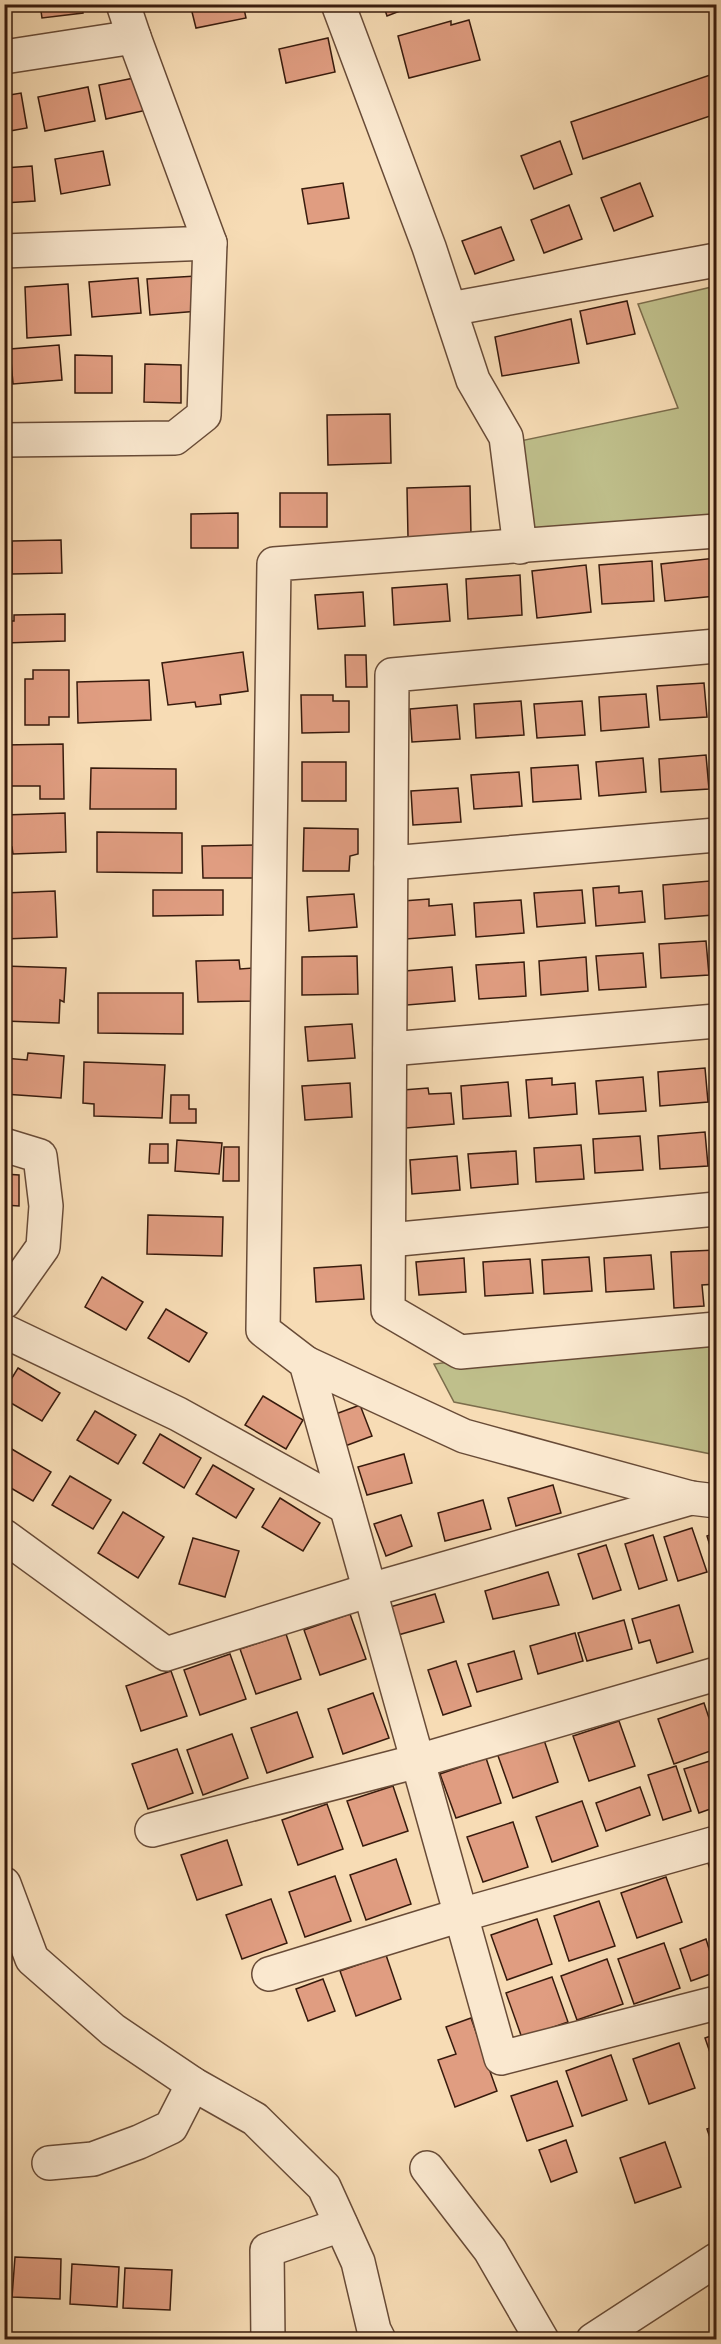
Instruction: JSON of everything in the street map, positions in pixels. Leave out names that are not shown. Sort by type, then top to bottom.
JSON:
[{"type":"street","points":[[4,440],[175,438],[204,416],[210,243],[123,4]]},
{"type":"street","points":[[338,4],[429,247],[473,380],[506,437],[520,547]]},
{"type":"street","points":[[4,57],[134,37]]},
{"type":"street","points":[[4,251],[210,243]]},
{"type":"street","points":[[450,309],[717,260]]},
{"type":"street","points":[[704,1500],[464,1436],[306,1363],[263,1330],[274,564],[717,531]]},
{"type":"street","points":[[717,646],[392,675],[388,1310],[460,1352],[717,1329]]},
{"type":"street","points":[[391,863],[717,835]]},
{"type":"street","points":[[390,1049],[717,1021]]},
{"type":"street","points":[[4,1145],[40,1156],[46,1206],[43,1247],[4,1302]]},
{"type":"street","points":[[389,1240],[717,1209]]},
{"type":"street","points":[[4,1331],[178,1414],[346,1507]]},
{"type":"street","points":[[306,1363],[501,2058],[717,2002]]},
{"type":"street","points":[[4,1536],[166,1654],[370,1590],[704,1500]]},
{"type":"street","points":[[152,1830],[418,1761],[717,1674]]},
{"type":"street","points":[[269,1974],[461,1915],[717,1843]]},
{"type":"street","points":[[4,1884],[32,1959],[113,2030],[193,2084],[255,2119],[324,2187],[358,2262],[374,2330],[379,2340]]},
{"type":"street","points":[[49,2163],[93,2159],[171,2127],[193,2084]]},
{"type":"street","points":[[427,2168],[490,2250],[542,2340]]},
{"type":"street","points":[[268,2340],[267,2250],[341,2225]]},
{"type":"street","points":[[593,2340],[717,2260]]},
{"type":"green space","points":[[716,286],[716,519],[518,534],[520,441],[678,408],[638,304]]},
{"type":"green space","points":[[710,1329],[716,1385],[716,1455],[454,1402],[434,1364]]},
{"type":"building","points":[[40,4],[82,4],[83,13],[42,18]]},
{"type":"building","points":[[190,4],[243,4],[246,18],[196,28]]},
{"type":"building","points":[[383,4],[418,4],[387,16]]},
{"type":"building","points":[[469,20],[480,60],[409,78],[398,36],[451,21],[451,25]]},
{"type":"building","points":[[328,38],[335,72],[286,83],[279,49]]},
{"type":"building","points":[[716,73],[716,114],[583,159],[571,122]]},
{"type":"building","points":[[149,75],[156,108],[106,119],[99,85]]},
{"type":"building","points":[[88,87],[95,121],[45,131],[38,97]]},
{"type":"building","points":[[21,93],[27,128],[4,132],[4,96]]},
{"type":"building","points":[[560,141],[572,174],[534,189],[521,156]]},
{"type":"building","points":[[103,151],[110,185],[61,194],[55,159]]},
{"type":"building","points":[[32,166],[35,201],[4,203],[4,168]]},
{"type":"building","points":[[343,183],[349,218],[308,224],[302,189]]},
{"type":"building","points":[[640,183],[653,216],[614,231],[601,198]]},
{"type":"building","points":[[569,205],[582,239],[544,253],[531,220]]},
{"type":"building","points":[[501,227],[514,260],[475,274],[462,241]]},
{"type":"building","points":[[196,276],[199,311],[150,315],[147,279]]},
{"type":"building","points":[[138,278],[141,313],[92,317],[89,282]]},
{"type":"building","points":[[68,284],[71,335],[27,338],[25,287]]},
{"type":"building","points":[[627,301],[635,334],[587,344],[580,311]]},
{"type":"building","points":[[571,319],[579,363],[502,376],[495,337]]},
{"type":"building","points":[[59,345],[62,380],[13,384],[10,349]]},
{"type":"building","points":[[75,355],[112,356],[112,393],[75,393]]},
{"type":"building","points":[[145,364],[181,365],[181,403],[144,402]]},
{"type":"building","points":[[390,414],[391,463],[328,465],[327,415]]},
{"type":"building","points":[[470,486],[471,535],[408,537],[407,488]]},
{"type":"building","points":[[280,493],[327,493],[327,527],[280,527]]},
{"type":"building","points":[[238,513],[238,548],[191,548],[191,514]]},
{"type":"building","points":[[61,540],[62,573],[12,574],[12,541]]},
{"type":"building","points":[[716,558],[716,596],[665,601],[661,564]]},
{"type":"building","points":[[652,561],[654,601],[602,604],[599,565]]},
{"type":"building","points":[[586,565],[591,612],[537,618],[532,571]]},
{"type":"building","points":[[520,575],[522,615],[468,619],[466,579]]},
{"type":"building","points":[[447,584],[450,621],[394,625],[392,588]]},
{"type":"building","points":[[363,592],[365,626],[318,629],[315,595]]},
{"type":"building","points":[[65,614],[65,641],[5,643],[5,621],[14,621],[14,615]]},
{"type":"building","points":[[243,652],[248,691],[220,695],[221,704],[196,707],[195,702],[168,705],[162,663]]},
{"type":"building","points":[[345,655],[366,655],[367,687],[346,687]]},
{"type":"building","points":[[33,670],[69,670],[69,717],[49,717],[49,725],[25,725],[25,679],[33,679]]},
{"type":"building","points":[[149,680],[151,720],[78,723],[77,682]]},
{"type":"building","points":[[704,683],[707,717],[660,720],[657,686]]},
{"type":"building","points":[[646,694],[649,727],[601,731],[599,697]]},
{"type":"building","points":[[301,695],[333,695],[333,701],[349,701],[349,732],[302,733]]},
{"type":"building","points":[[521,701],[524,735],[476,738],[474,704]]},
{"type":"building","points":[[582,701],[585,735],[537,738],[534,704]]},
{"type":"building","points":[[457,705],[460,739],[412,742],[410,709]]},
{"type":"building","points":[[63,744],[64,799],[40,799],[40,786],[4,786],[4,745]]},
{"type":"building","points":[[706,755],[709,789],[661,792],[659,759]]},
{"type":"building","points":[[643,758],[646,792],[599,796],[596,762]]},
{"type":"building","points":[[302,762],[346,762],[346,801],[302,801]]},
{"type":"building","points":[[578,765],[581,799],[533,802],[531,768]]},
{"type":"building","points":[[91,768],[176,769],[176,809],[90,809]]},
{"type":"building","points":[[519,772],[522,806],[474,809],[471,775]]},
{"type":"building","points":[[458,788],[461,822],[413,825],[411,791]]},
{"type":"building","points":[[65,813],[66,852],[13,854],[12,847],[4,848],[4,815]]},
{"type":"building","points":[[304,828],[358,829],[358,854],[350,856],[349,871],[303,871]]},
{"type":"building","points":[[97,832],[182,833],[182,873],[97,872]]},
{"type":"building","points":[[257,845],[257,878],[203,878],[202,846]]},
{"type":"building","points":[[710,881],[713,915],[665,919],[663,885]]},
{"type":"building","points":[[619,886],[619,893],[642,891],[645,922],[596,926],[593,888]]},
{"type":"building","points":[[153,890],[223,890],[223,915],[153,916]]},
{"type":"building","points":[[582,890],[585,923],[537,927],[534,893]]},
{"type":"building","points":[[55,891],[57,937],[4,939],[4,893]]},
{"type":"building","points":[[354,894],[357,927],[309,931],[307,897]]},
{"type":"building","points":[[429,899],[429,906],[452,904],[455,935],[406,939],[403,901]]},
{"type":"building","points":[[521,900],[524,933],[476,937],[474,903]]},
{"type":"building","points":[[706,941],[709,975],[661,978],[659,944]]},
{"type":"building","points":[[643,953],[646,987],[599,990],[596,956]]},
{"type":"building","points":[[357,956],[358,994],[302,995],[302,957]]},
{"type":"building","points":[[586,957],[588,991],[541,995],[539,961]]},
{"type":"building","points":[[239,960],[240,969],[253,968],[254,1001],[198,1002],[196,961]]},
{"type":"building","points":[[524,962],[526,996],[479,999],[476,965]]},
{"type":"building","points":[[4,966],[66,968],[64,1002],[60,1000],[59,1023],[4,1021]]},
{"type":"building","points":[[452,967],[455,1001],[407,1005],[405,971]]},
{"type":"building","points":[[98,993],[183,993],[183,1034],[98,1033]]},
{"type":"building","points":[[352,1024],[355,1058],[308,1061],[305,1027]]},
{"type":"building","points":[[28,1053],[64,1056],[61,1098],[4,1094],[4,1058],[27,1060]]},
{"type":"building","points":[[84,1062],[165,1065],[162,1118],[94,1116],[94,1104],[83,1103]]},
{"type":"building","points":[[705,1068],[708,1102],[660,1106],[658,1072]]},
{"type":"building","points":[[643,1077],[646,1111],[599,1114],[596,1081]]},
{"type":"building","points":[[552,1078],[552,1085],[575,1083],[577,1114],[529,1118],[526,1080]]},
{"type":"building","points":[[508,1082],[511,1116],[463,1119],[461,1086]]},
{"type":"building","points":[[350,1083],[352,1117],[305,1120],[302,1086]]},
{"type":"building","points":[[428,1088],[429,1094],[451,1093],[454,1124],[406,1128],[403,1090]]},
{"type":"building","points":[[171,1095],[189,1095],[189,1109],[196,1109],[196,1123],[170,1123]]},
{"type":"building","points":[[705,1132],[708,1166],[660,1169],[658,1136]]},
{"type":"building","points":[[640,1136],[643,1170],[595,1173],[593,1139]]},
{"type":"building","points":[[177,1140],[222,1143],[219,1174],[175,1171]]},
{"type":"building","points":[[150,1144],[168,1144],[168,1163],[149,1163]]},
{"type":"building","points":[[581,1145],[584,1179],[536,1182],[534,1148]]},
{"type":"building","points":[[224,1147],[239,1147],[239,1181],[223,1181]]},
{"type":"building","points":[[516,1151],[518,1184],[471,1188],[468,1154]]},
{"type":"building","points":[[457,1156],[460,1190],[412,1194],[410,1160]]},
{"type":"building","points":[[4,1174],[19,1175],[19,1206],[4,1205]]},
{"type":"building","points":[[148,1215],[223,1217],[222,1256],[147,1254]]},
{"type":"building","points":[[716,1250],[716,1284],[702,1285],[704,1306],[674,1308],[671,1252]]},
{"type":"building","points":[[651,1255],[654,1289],[606,1292],[604,1258]]},
{"type":"building","points":[[589,1257],[592,1291],[544,1294],[542,1260]]},
{"type":"building","points":[[464,1258],[466,1292],[419,1295],[416,1262]]},
{"type":"building","points":[[530,1259],[533,1293],[485,1296],[483,1262]]},
{"type":"building","points":[[361,1265],[364,1299],[316,1302],[314,1268]]},
{"type":"building","points":[[102,1277],[143,1302],[126,1330],[85,1307]]},
{"type":"building","points":[[166,1309],[207,1333],[189,1362],[148,1338]]},
{"type":"building","points":[[18,1368],[60,1393],[42,1421],[4,1399],[4,1391]]},
{"type":"building","points":[[263,1396],[303,1420],[286,1449],[245,1425]]},
{"type":"building","points":[[360,1405],[372,1436],[345,1446],[333,1415]]},
{"type":"building","points":[[95,1411],[136,1435],[118,1464],[77,1440]]},
{"type":"building","points":[[160,1434],[201,1458],[184,1488],[143,1463]]},
{"type":"building","points":[[10,1448],[51,1472],[33,1501],[4,1484],[4,1457]]},
{"type":"building","points":[[404,1454],[412,1483],[367,1495],[358,1467]]},
{"type":"building","points":[[213,1465],[254,1489],[236,1518],[196,1494]]},
{"type":"building","points":[[70,1476],[111,1500],[93,1529],[52,1505]]},
{"type":"building","points":[[553,1485],[561,1513],[516,1526],[508,1498]]},
{"type":"building","points":[[280,1498],[320,1523],[303,1551],[262,1527]]},
{"type":"building","points":[[483,1500],[491,1529],[445,1541],[438,1513]]},
{"type":"building","points":[[123,1512],[164,1537],[138,1578],[98,1553]]},
{"type":"building","points":[[401,1515],[412,1546],[386,1556],[374,1524]]},
{"type":"building","points":[[692,1528],[707,1572],[678,1581],[664,1537]]},
{"type":"building","points":[[716,1533],[716,1565],[707,1536]]},
{"type":"building","points":[[653,1535],[667,1580],[639,1589],[625,1544]]},
{"type":"building","points":[[193,1538],[239,1551],[225,1597],[179,1584]]},
{"type":"building","points":[[606,1545],[621,1590],[593,1599],[578,1554]]},
{"type":"building","points":[[548,1572],[559,1605],[493,1619],[485,1591]]},
{"type":"building","points":[[435,1594],[444,1622],[398,1635],[390,1607]]},
{"type":"building","points":[[679,1605],[693,1652],[657,1663],[650,1640],[639,1643],[632,1619]]},
{"type":"building","points":[[350,1614],[366,1659],[320,1675],[304,1630]]},
{"type":"building","points":[[624,1620],[632,1649],[587,1661],[578,1633]]},
{"type":"building","points":[[575,1633],[583,1661],[538,1674],[530,1646]]},
{"type":"building","points":[[286,1634],[301,1679],[256,1694],[240,1649]]},
{"type":"building","points":[[514,1651],[522,1679],[477,1692],[468,1664]]},
{"type":"building","points":[[230,1654],[246,1699],[200,1715],[184,1670]]},
{"type":"building","points":[[456,1661],[471,1706],[443,1715],[428,1670]]},
{"type":"building","points":[[171,1671],[187,1716],[141,1731],[126,1686]]},
{"type":"building","points":[[373,1693],[389,1738],[343,1754],[328,1709]]},
{"type":"building","points":[[704,1703],[716,1739],[716,1749],[674,1764],[658,1719]]},
{"type":"building","points":[[297,1712],[313,1757],[267,1773],[251,1728]]},
{"type":"building","points":[[619,1721],[635,1766],[589,1781],[573,1736]]},
{"type":"building","points":[[232,1734],[248,1778],[203,1795],[187,1750]]},
{"type":"building","points":[[543,1737],[558,1782],[513,1798],[497,1753]]},
{"type":"building","points":[[177,1749],[193,1793],[148,1809],[132,1764]]},
{"type":"building","points":[[486,1758],[501,1803],[456,1818],[440,1774]]},
{"type":"building","points":[[713,1760],[716,1772],[716,1807],[699,1813],[684,1769]]},
{"type":"building","points":[[676,1766],[691,1811],[663,1820],[648,1775]]},
{"type":"building","points":[[393,1786],[408,1831],[363,1846],[347,1801]]},
{"type":"building","points":[[640,1787],[650,1815],[606,1831],[596,1803]]},
{"type":"building","points":[[582,1801],[598,1846],[552,1862],[536,1817]]},
{"type":"building","points":[[327,1804],[343,1849],[298,1865],[282,1820]]},
{"type":"building","points":[[513,1822],[528,1867],[483,1882],[467,1837]]},
{"type":"building","points":[[227,1840],[242,1885],[197,1900],[181,1855]]},
{"type":"building","points":[[396,1859],[411,1904],[366,1920],[350,1875]]},
{"type":"building","points":[[716,1860],[716,1888],[708,1863]]},
{"type":"building","points":[[335,1876],[351,1921],[305,1937],[289,1892]]},
{"type":"building","points":[[666,1877],[682,1922],[637,1938],[621,1893]]},
{"type":"building","points":[[271,1899],[287,1943],[242,1959],[226,1915]]},
{"type":"building","points":[[599,1901],[615,1946],[569,1961],[554,1916]]},
{"type":"building","points":[[537,1919],[552,1964],[507,1980],[491,1935]]},
{"type":"building","points":[[706,1939],[716,1972],[691,1981],[680,1949]]},
{"type":"building","points":[[664,1943],[680,1988],[634,2004],[618,1959]]},
{"type":"building","points":[[386,1955],[401,1999],[356,2016],[340,1971]]},
{"type":"building","points":[[607,1959],[623,2004],[577,2020],[561,1976]]},
{"type":"building","points":[[552,1977],[568,2022],[522,2038],[506,1993]]},
{"type":"building","points":[[323,1979],[335,2011],[308,2021],[296,1989]]},
{"type":"building","points":[[471,2018],[497,2091],[455,2107],[438,2060],[456,2054],[446,2027]]},
{"type":"building","points":[[716,2034],[716,2070],[705,2038]]},
{"type":"building","points":[[679,2043],[695,2088],[649,2104],[633,2059]]},
{"type":"building","points":[[611,2055],[627,2100],[582,2116],[566,2071]]},
{"type":"building","points":[[557,2081],[573,2126],[527,2141],[511,2096]]},
{"type":"building","points":[[716,2126],[716,2155],[707,2129]]},
{"type":"building","points":[[566,2140],[577,2172],[551,2182],[539,2150]]},
{"type":"building","points":[[665,2142],[681,2187],[635,2203],[620,2158]]},
{"type":"building","points":[[15,2257],[61,2259],[60,2299],[12,2297]]},
{"type":"building","points":[[72,2264],[119,2267],[117,2307],[70,2304]]},
{"type":"building","points":[[125,2268],[172,2270],[170,2310],[123,2308]]}]
